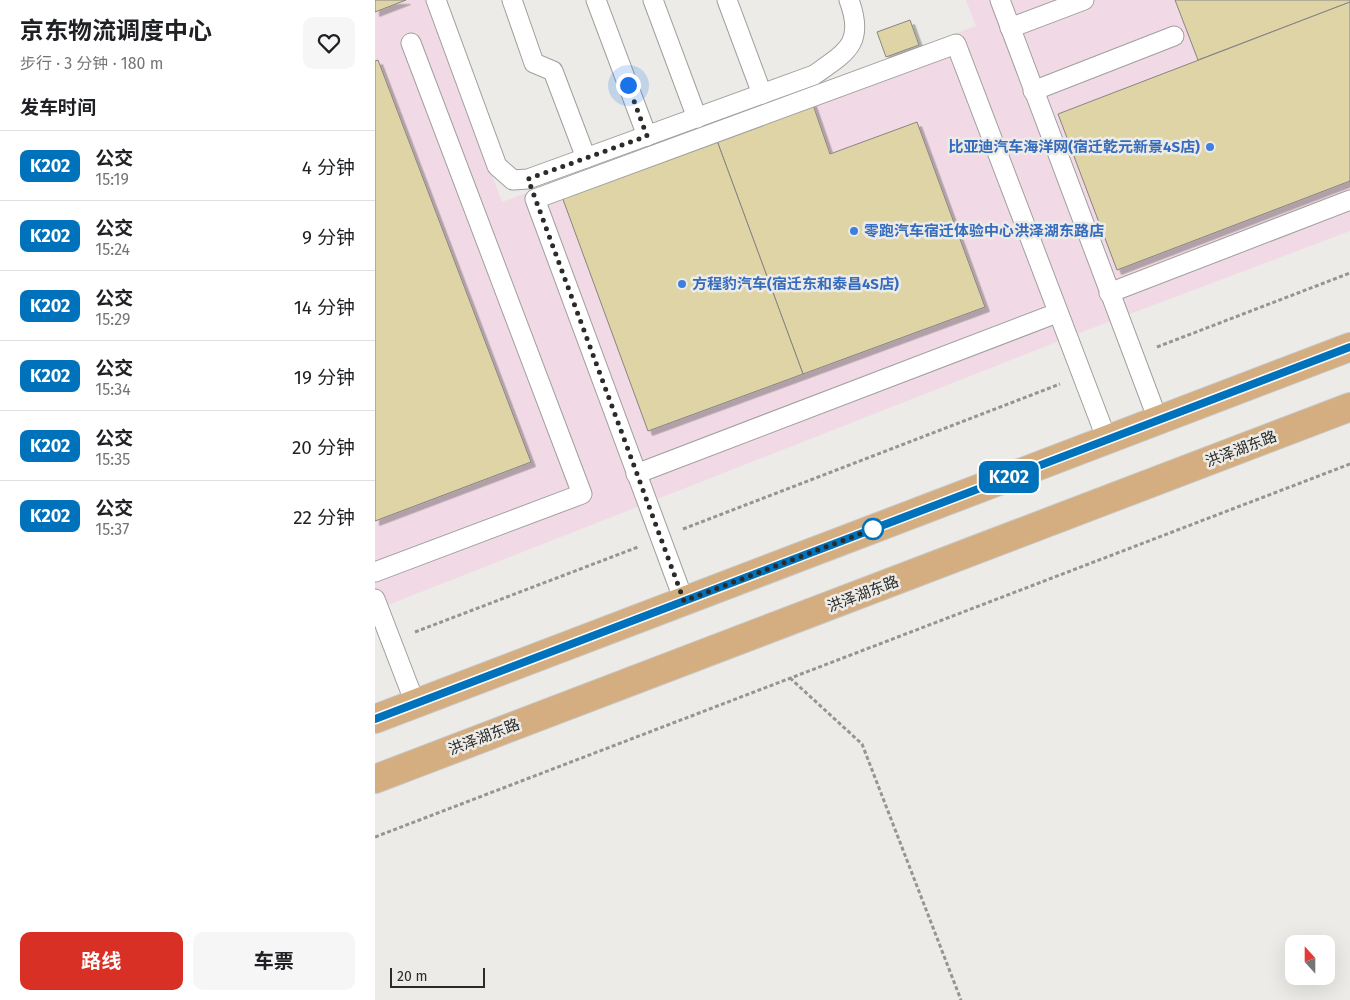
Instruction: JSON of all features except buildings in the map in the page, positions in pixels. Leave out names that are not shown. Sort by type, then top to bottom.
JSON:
[{"type":"main road","points":[[375,719],[1350,347]]},
{"type":"main road","name":"洪泽湖东路","points":[[375,779],[1350,406]]},
{"type":"lane","points":[[436,0],[497,166],[513,180],[528,179],[814,75],[842,56],[855,38],[855,18],[849,0]]},
{"type":"lane","points":[[512,0],[534,63],[553,71],[586,158]]},
{"type":"lane","points":[[596,0],[647,136]]},
{"type":"lane","points":[[653,0],[697,118]]},
{"type":"lane","points":[[727,0],[762,94]]},
{"type":"lane","points":[[1000,0],[1158,420]]},
{"type":"lane","points":[[1010,28],[1084,0]]},
{"type":"lane","points":[[1033,91],[1174,36]]},
{"type":"lane","points":[[375,572],[581,494],[411,43]]},
{"type":"lane","points":[[535,199],[956,44],[1107,440]]},
{"type":"lane","points":[[528,179],[684,601]]},
{"type":"lane","points":[[1109,293],[1350,200]]},
{"type":"lane","points":[[636,474],[1057,313]]},
{"type":"lane","points":[[375,599],[415,703]]},
{"type":"path","points":[[1133,356],[1350,273]]},
{"type":"path","points":[[391,641],[1082,376]]},
{"type":"path","points":[[375,837],[1350,464]]},
{"type":"path","points":[[790,678],[862,744],[961,1000]]},
{"type":"shaded area","points":[[375,0],[427,0],[502,202],[976,26],[966,0],[1350,0],[1350,231],[1090,329],[375,610]]},
{"type":"bus line","name":"K202","points":[[375,719],[1350,347]]},
{"type":"place","name":"比亚迪汽车海洋网(宿迁乾元新景4S店)","points":[[1210,147]]},
{"type":"place","name":"零跑汽车宿迁体验中心洪泽湖东路店","points":[[854,231]]},
{"type":"place","name":"方程豹汽车(宿迁东和泰昌4S店)","points":[[682,284]]},
{"type":"route","points":[[628,85],[647,136],[528,179],[684,601],[873,529]]}]
